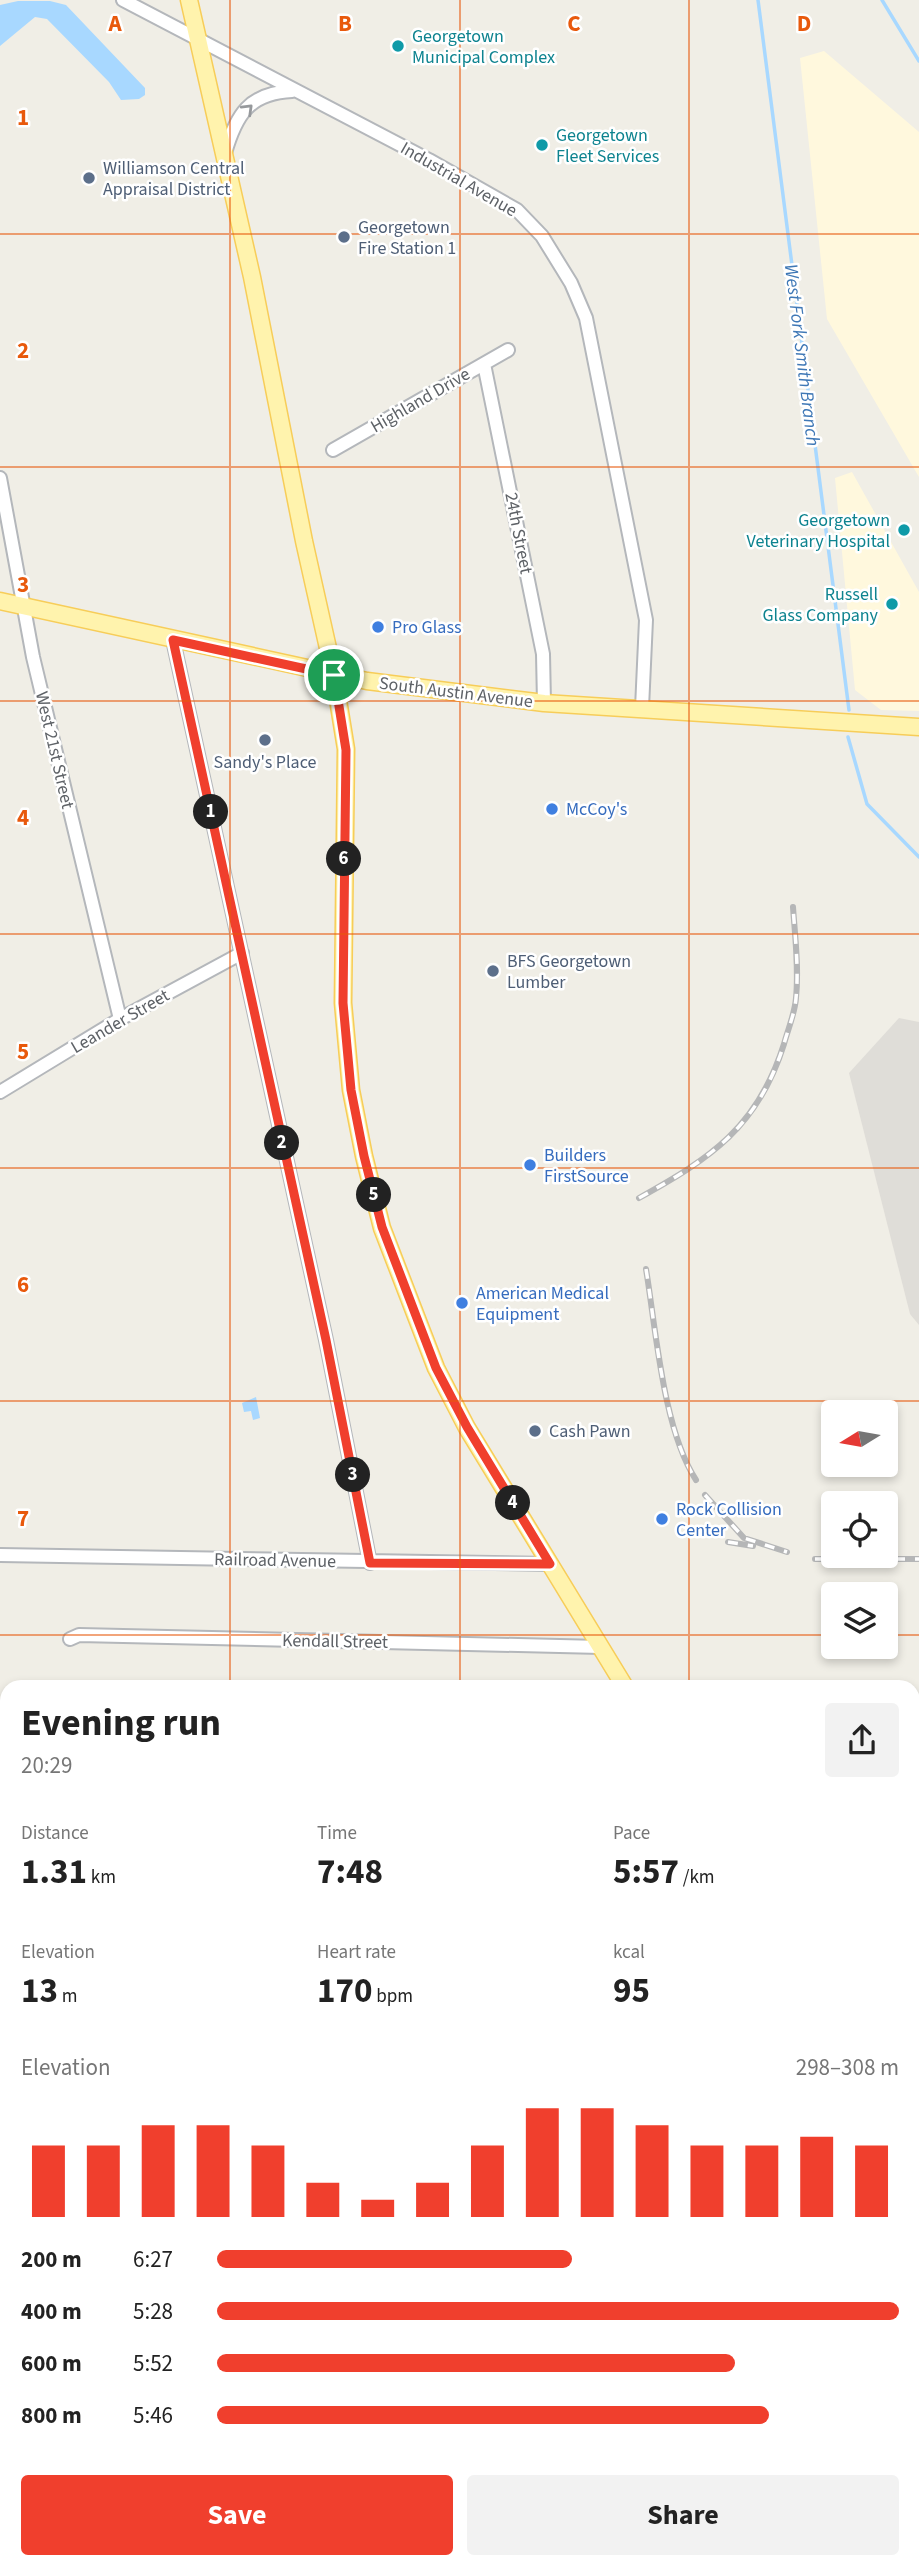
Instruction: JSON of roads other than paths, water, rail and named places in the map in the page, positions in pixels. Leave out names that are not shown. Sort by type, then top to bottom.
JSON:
[{"type":"main road","points":[[189,0],[225,153],[334,675],[346,750],[343,1003],[351,1090],[382,1227],[436,1368],[467,1427],[621,1680]]},
{"type":"main road","name":"South Austin Avenue","points":[[0,601],[334,675],[544,703],[919,727]]},
{"type":"street","name":"Industrial Avenue","points":[[123,0],[517,210],[542,236],[571,284],[586,318],[646,620],[642,708]]},
{"type":"street","points":[[225,153],[233,126],[253,102],[278,92],[295,91]]},
{"type":"street","name":"Highland Drive","points":[[333,450],[508,350]]},
{"type":"street","name":"24th Street","points":[[484,363],[542,654],[544,703]]},
{"type":"street","name":"West 21st Street","points":[[0,478],[23,606],[120,1020]]},
{"type":"street","points":[[173,640],[242,953],[370,1563]]},
{"type":"street","name":"Leander Street","points":[[0,1092],[120,1020],[242,953]]},
{"type":"street","name":"Railroad Avenue","points":[[0,1555],[550,1564]]},
{"type":"street","name":"Kendall Street","points":[[70,1639],[79,1635],[601,1647]]},
{"type":"water","points":[[18,1],[50,1],[66,5],[145,88],[145,95],[139,99],[121,100],[109,82],[47,19],[35,17],[0,46],[0,5]]},
{"type":"water","points":[[256,1397],[260,1418],[253,1420],[251,1411],[244,1412],[242,1403]]},
{"type":"waterway","name":"West Fork Smith Branch","points":[[758,0],[849,710]]},
{"type":"waterway","points":[[882,0],[919,61]]},
{"type":"waterway","name":"West Fork Smith Branch","points":[[848,737],[867,804],[919,857]]},
{"type":"railway","points":[[639,1198],[688,1169],[729,1137],[746,1119],[773,1073],[795,1004],[797,964],[793,907]]},
{"type":"railway","points":[[646,1269],[668,1407],[685,1459],[696,1480]]},
{"type":"railway","points":[[705,1495],[744,1538],[787,1552]]},
{"type":"railway","points":[[728,1542],[753,1546]]},
{"type":"railway","points":[[815,1559],[919,1559]]},
{"type":"place","name":"Georgetown Municipal Complex","points":[[398,46]]},
{"type":"place","name":"Georgetown Fleet Services","points":[[542,145]]},
{"type":"place","name":"Williamson Central Appraisal District","points":[[89,178]]},
{"type":"place","name":"Georgetown Fire Station 1","points":[[344,237]]},
{"type":"place","name":"Georgetown Veterinary Hospital","points":[[904,530]]},
{"type":"place","name":"Russell Glass Company","points":[[892,604]]},
{"type":"place","name":"Pro Glass","points":[[378,627]]},
{"type":"place","name":"Sandy's Place","points":[[265,740]]},
{"type":"place","name":"McCoy's","points":[[552,809]]},
{"type":"place","name":"BFS Georgetown Lumber","points":[[493,971]]},
{"type":"place","name":"Builders FirstSource","points":[[530,1165]]},
{"type":"place","name":"American Medical Equipment","points":[[462,1303]]},
{"type":"place","name":"Cash Pawn","points":[[535,1431]]},
{"type":"place","name":"Rock Collision Center","points":[[662,1519]]}]
